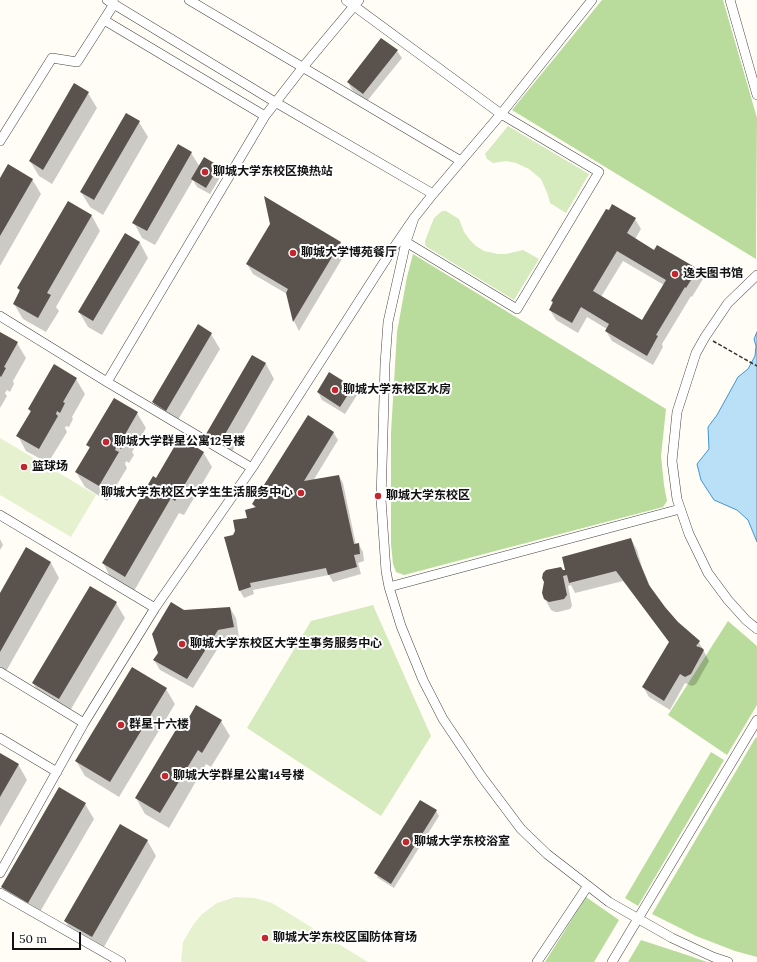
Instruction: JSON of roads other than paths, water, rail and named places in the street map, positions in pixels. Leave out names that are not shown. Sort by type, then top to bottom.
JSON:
[{"type":"street","points":[[189,0],[461,161]]},
{"type":"street","points":[[346,0],[356,3],[501,114],[599,172],[517,309],[406,242]]},
{"type":"street","points":[[0,873],[84,722],[155,608],[252,468],[390,253],[414,218],[433,194],[501,114],[592,0]]},
{"type":"street","points":[[730,0],[757,95]]},
{"type":"street","points":[[0,141],[52,58],[77,62],[104,20],[111,1],[275,102],[433,194]]},
{"type":"street","points":[[107,382],[265,116],[356,3]]},
{"type":"street","points":[[104,20],[265,116]]},
{"type":"street","points":[[414,218],[406,242],[388,322],[381,499],[386,571],[389,587],[401,626],[423,680],[443,719],[482,777],[521,829],[547,854],[609,902],[672,938],[728,962]]},
{"type":"street","points":[[390,253],[402,260]]},
{"type":"street","points":[[757,275],[728,303],[696,353],[677,412],[672,461],[677,499],[680,509],[689,534],[708,573],[728,600],[746,620],[757,629]]},
{"type":"street","points":[[0,316],[107,382],[252,468]]},
{"type":"street","points":[[389,587],[680,509]]},
{"type":"street","points":[[0,516],[155,608]]},
{"type":"street","points":[[0,672],[84,722]]},
{"type":"street","points":[[612,962],[756,726]]},
{"type":"street","points":[[0,738],[57,772]]},
{"type":"street","points":[[537,962],[588,887]]},
{"type":"street","points":[[0,893],[121,962]]},
{"type":"water","points":[[757,332],[757,542],[748,520],[737,510],[714,500],[701,480],[697,464],[709,449],[708,427],[717,415],[738,377],[748,369],[755,356],[756,346],[754,339]]},
{"type":"place","name":"聊城大学东校区换热站","points":[[205,172]]},
{"type":"place","name":"聊城大学博苑餐厅","points":[[293,253]]},
{"type":"place","name":"逸夫图书馆","points":[[675,274]]},
{"type":"place","name":"聊城大学东校区水房","points":[[335,390]]},
{"type":"place","name":"聊城大学群星公寓12号楼","points":[[106,442]]},
{"type":"place","name":"篮球场","points":[[24,467]]},
{"type":"place","name":"聊城大学东校区大学生生活服务中心","points":[[301,493]]},
{"type":"place","name":"聊城大学东校区","points":[[378,496]]},
{"type":"place","name":"聊城大学东校区大学生事务服务中心","points":[[182,644]]},
{"type":"place","name":"群星十六楼","points":[[121,725]]},
{"type":"place","name":"聊城大学群星公寓14号楼","points":[[165,776]]},
{"type":"place","name":"聊城大学东校浴室","points":[[406,842]]},
{"type":"place","name":"聊城大学东校区国防体育场","points":[[265,938]]}]
